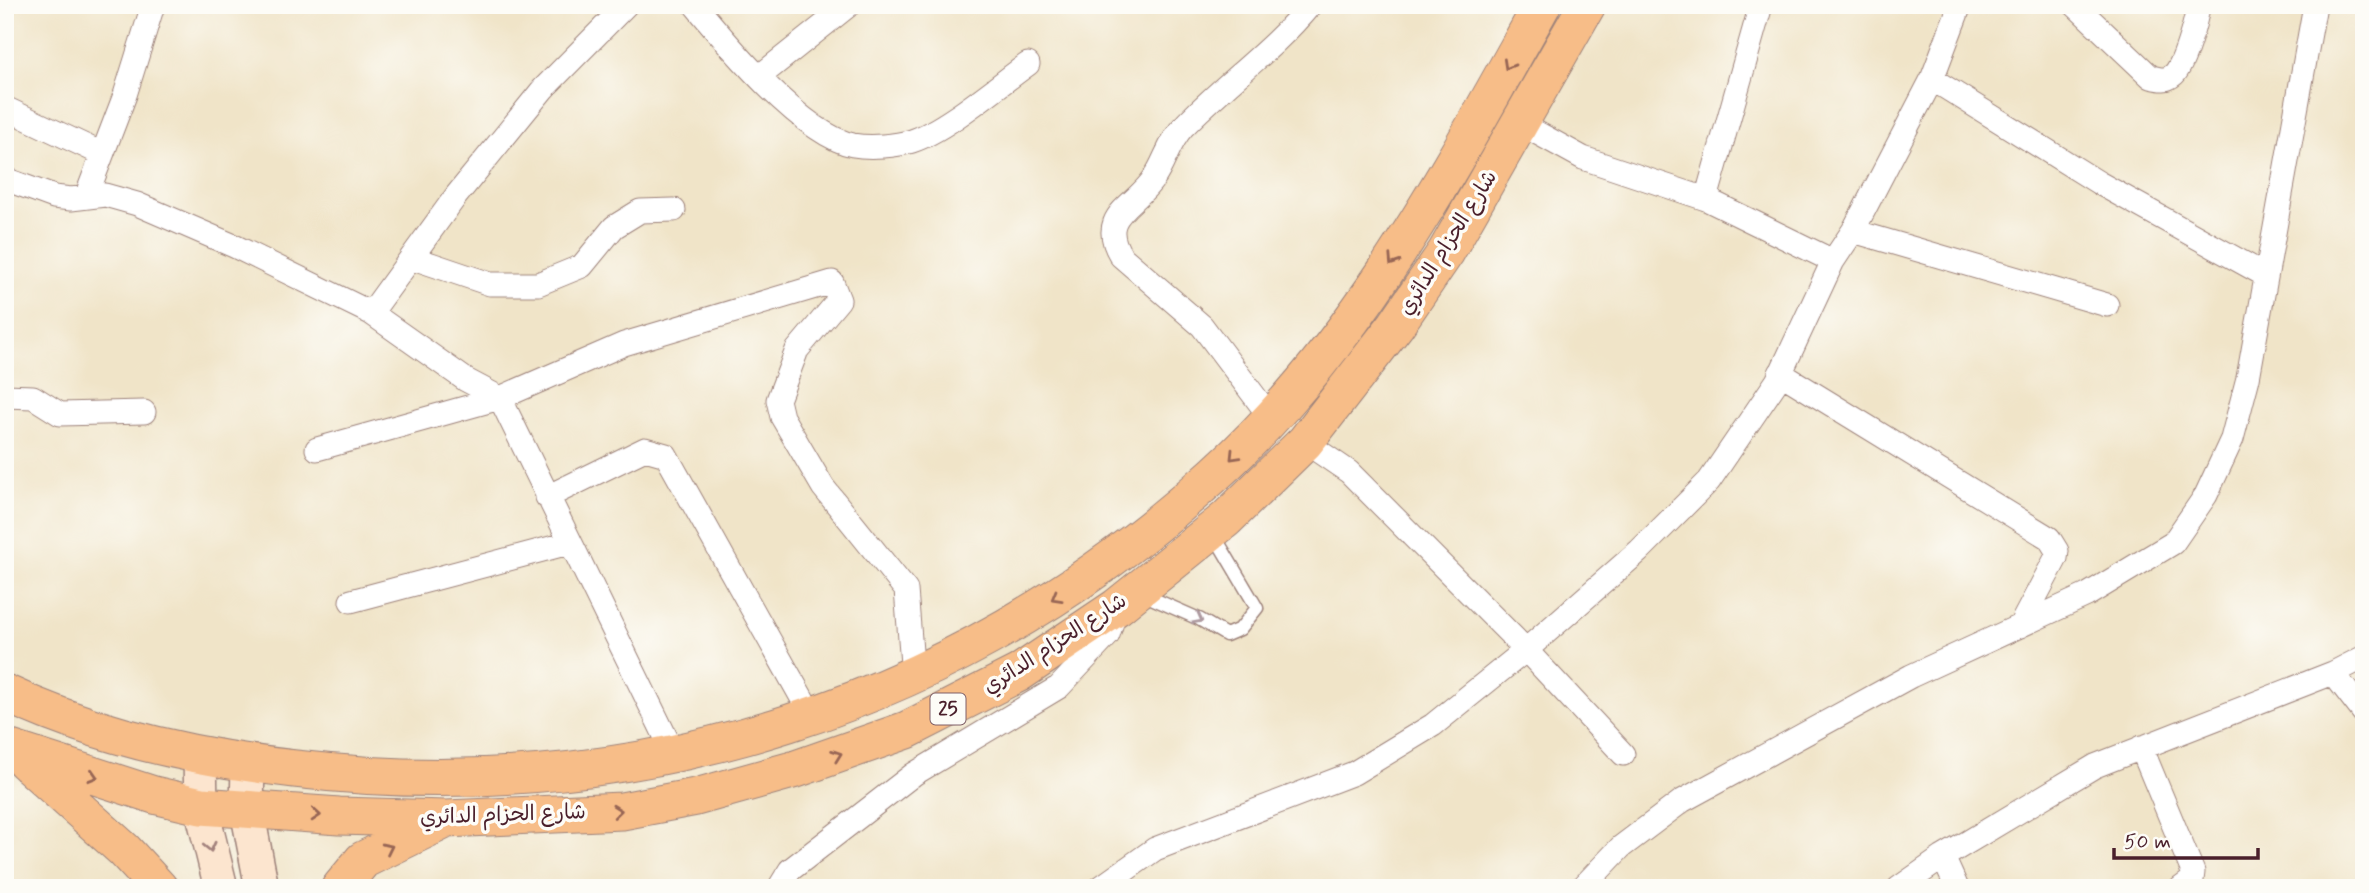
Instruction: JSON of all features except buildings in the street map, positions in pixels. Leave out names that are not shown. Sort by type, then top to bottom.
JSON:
[{"type":"main road","name":"شارع الحزام الدائري","points":[[5,693],[95,728],[200,756],[370,778],[494,778],[578,772],[675,756],[812,716],[913,676],[1069,589],[1145,533],[1207,482],[1271,418],[1341,332],[1395,258],[1542,5]]},
{"type":"main road","name":"شارع الحزام الدائري","points":[[11,750],[201,806],[446,819],[622,811],[696,797],[796,769],[907,730],[1018,673],[1127,599],[1211,531],[1304,442],[1396,324],[1446,252],[1587,5]]},
{"type":"main road","points":[[11,750],[124,850],[159,888]]},
{"type":"main road","points":[[200,756],[201,806],[221,888]]},
{"type":"main road","points":[[248,764],[247,810],[262,888]]},
{"type":"main road","points":[[340,888],[363,860],[446,819]]},
{"type":"street","points":[[86,197],[100,153],[125,95],[153,5]]},
{"type":"street","points":[[371,313],[456,196],[543,89],[626,5]]},
{"type":"street","points":[[695,5],[760,76],[817,130],[853,145],[887,145],[912,141],[937,128],[1028,64]]},
{"type":"street","points":[[760,76],[849,5]]},
{"type":"street","points":[[1271,418],[1202,326],[1121,256],[1112,242],[1112,225],[1123,209],[1153,181],[1182,128],[1283,38],[1311,5]]},
{"type":"street","points":[[1706,199],[1761,5]]},
{"type":"street","points":[[1100,888],[1155,849],[1353,773],[1433,724],[1526,650],[1639,551],[1709,481],[1780,373],[1833,261],[1853,231],[1932,79],[1960,5]]},
{"type":"street","points":[[2075,5],[2151,77],[2164,80],[2176,74],[2181,63],[2198,5]]},
{"type":"street","points":[[1582,888],[1620,847],[1682,802],[1912,676],[2087,595],[2173,542],[2206,495],[2232,439],[2248,378],[2315,5]]},
{"type":"street","points":[[1932,79],[2099,183],[2266,275]]},
{"type":"street","points":[[5,108],[100,153]]},
{"type":"street","points":[[1521,124],[1583,158],[1706,199],[1833,261]]},
{"type":"street","points":[[5,179],[54,197],[105,195],[136,204],[234,246],[371,313],[466,380],[499,398],[675,756]]},
{"type":"street","points":[[413,258],[489,284],[538,284],[582,266],[614,227],[640,211],[674,210]]},
{"type":"street","points":[[1853,231],[2106,305]]},
{"type":"street","points":[[317,449],[499,398],[624,344],[832,282],[839,300],[797,350],[778,400],[782,417],[823,487],[906,590],[913,676]]},
{"type":"street","points":[[1780,373],[2049,538],[2057,551],[2056,558],[2020,625]]},
{"type":"street","points":[[5,396],[33,397],[60,414],[144,412]]},
{"type":"street","points":[[1304,442],[1349,471],[1526,650],[1623,754]]},
{"type":"street","points":[[547,497],[645,449],[666,455],[812,716]]},
{"type":"street","points":[[351,601],[569,543]]},
{"type":"street","points":[[779,888],[790,870],[914,774],[1059,687],[1108,635],[1127,599]]},
{"type":"street","points":[[1899,888],[1942,857],[2095,766],[2333,673],[2364,657]]},
{"type":"street","points":[[2333,673],[2364,713]]},
{"type":"street","points":[[2141,747],[2193,872],[2192,880],[2181,888]]},
{"type":"street","points":[[1942,857],[1957,888]]},
{"type":"lane","points":[[1127,599],[1199,619],[1226,635],[1240,629],[1256,608],[1211,531]]}]
